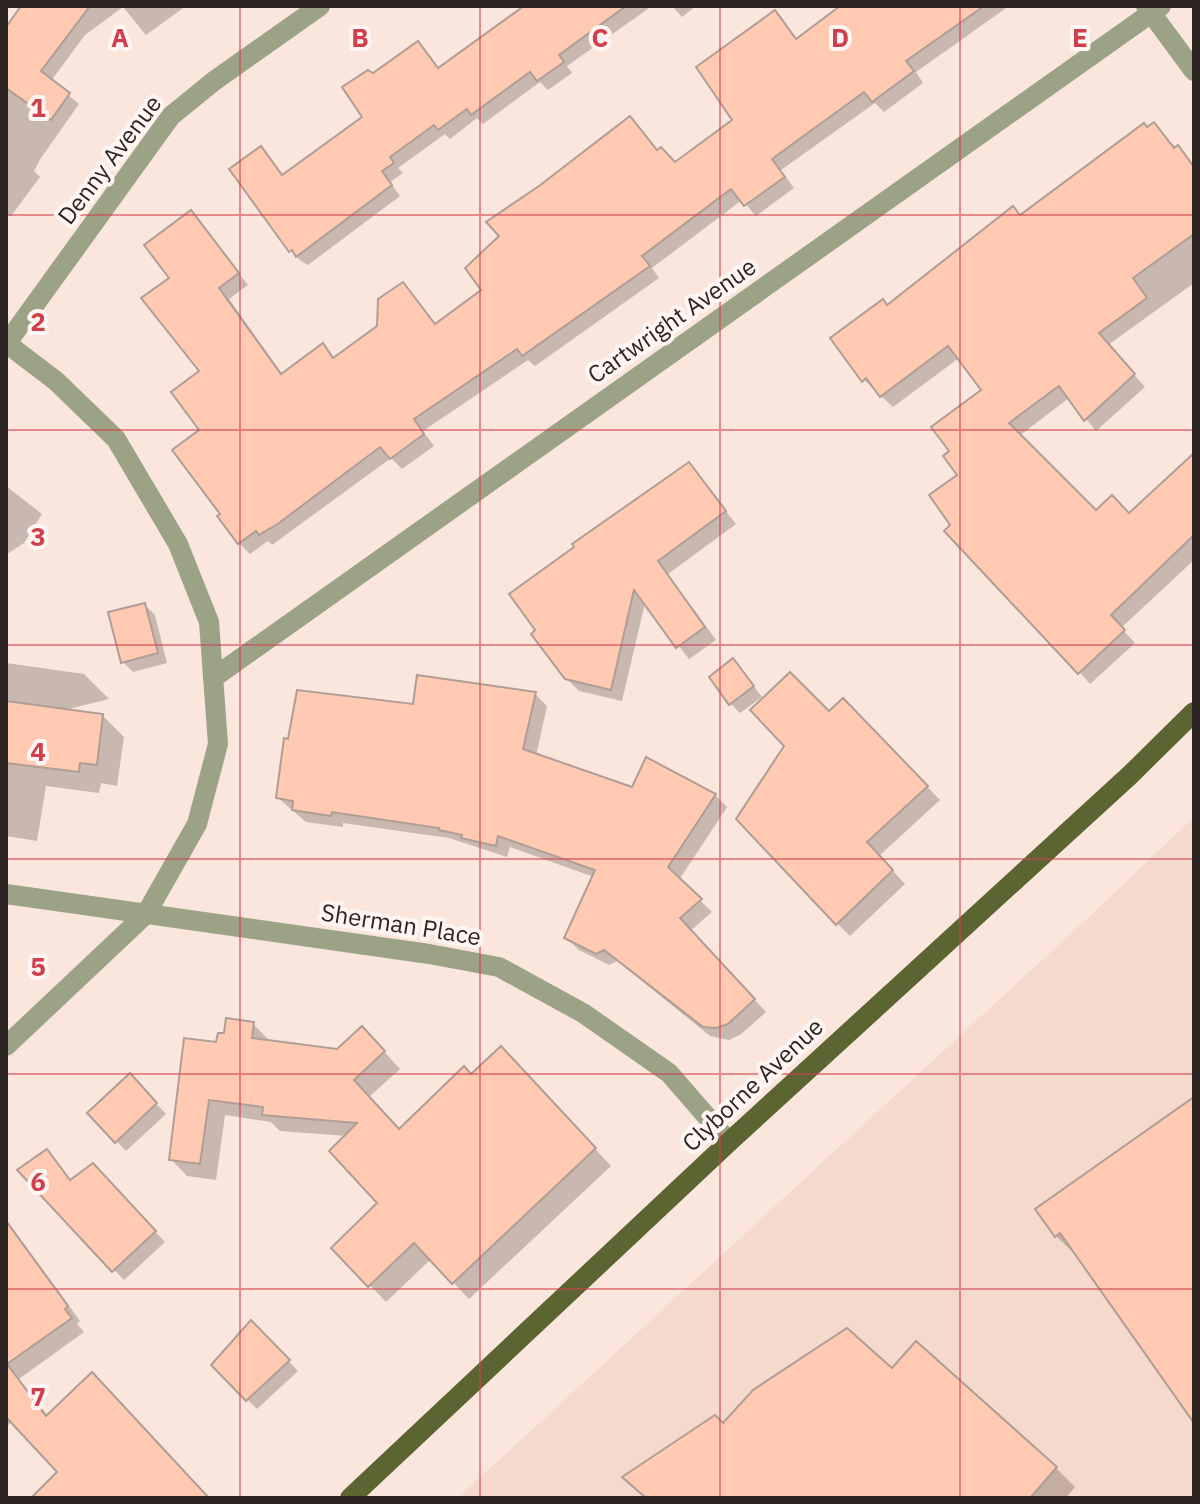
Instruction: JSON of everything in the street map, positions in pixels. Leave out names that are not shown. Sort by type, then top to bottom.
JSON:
[{"type":"main road","name":"Clyborne Avenue","points":[[350,1498],[729,1142],[1129,776],[1194,712]]},
{"type":"street","name":"Denny Avenue","points":[[6,343],[171,116],[214,81],[320,6]]},
{"type":"street","points":[[1153,8],[1194,71]]},
{"type":"street","name":"Cartwright Avenue","points":[[213,678],[1153,8]]},
{"type":"street","points":[[6,343],[86,407],[116,439],[146,485],[178,544],[209,622],[218,744],[197,824],[146,914],[6,1046]]},
{"type":"street","name":"Sherman Place","points":[[6,894],[429,954],[499,967],[583,1013],[669,1073],[729,1142]]},
{"type":"shaded area","points":[[1194,817],[1194,1498],[458,1498],[1090,916]]},
{"type":"building","points":[[21,6],[90,6],[41,71],[70,93],[51,120],[6,88],[6,27]]},
{"type":"building","points":[[524,6],[626,6],[559,55],[564,62],[537,81],[530,72],[471,115],[467,109],[438,130],[434,125],[390,157],[394,163],[382,171],[392,185],[296,257],[292,250],[289,252],[229,169],[261,146],[282,175],[362,117],[342,87],[368,70],[373,73],[418,41],[438,68]]},
{"type":"building","points":[[840,6],[984,6],[906,61],[914,71],[872,102],[864,92],[772,159],[785,177],[744,206],[731,189],[642,256],[650,266],[522,356],[517,349],[414,419],[424,434],[390,459],[380,447],[279,523],[259,535],[256,531],[238,544],[217,516],[220,514],[172,450],[199,430],[171,392],[199,371],[141,298],[169,278],[144,245],[191,210],[239,273],[219,288],[281,374],[323,343],[333,358],[377,326],[378,299],[403,282],[435,324],[481,290],[465,268],[499,236],[486,222],[539,186],[630,116],[657,150],[661,147],[675,162],[732,120],[696,67],[775,10],[796,39]]},
{"type":"building","points":[[1154,122],[1174,148],[1178,145],[1194,167],[1194,234],[1133,278],[1147,298],[1099,333],[1135,374],[1084,421],[1059,386],[1009,423],[1096,510],[1112,495],[1129,513],[1194,453],[1194,535],[1111,615],[1125,630],[1078,674],[944,531],[950,525],[929,495],[957,475],[943,456],[949,451],[931,427],[981,390],[948,346],[880,397],[866,378],[862,382],[830,338],[883,299],[887,305],[1013,206],[1020,215],[1144,123],[1147,127]]},
{"type":"building","points":[[689,462],[726,511],[658,561],[705,627],[676,648],[634,590],[611,690],[565,679],[531,634],[535,630],[509,594],[574,547],[572,544]]},
{"type":"building","points":[[145,603],[158,653],[121,663],[108,612]]},
{"type":"building","points":[[733,658],[754,686],[729,705],[709,677]]},
{"type":"building","points":[[790,672],[829,711],[843,698],[928,786],[867,842],[893,870],[836,925],[736,819],[784,746],[750,710]]},
{"type":"building","points":[[417,675],[536,692],[523,749],[632,787],[646,757],[716,794],[668,867],[702,899],[680,918],[755,999],[728,1024],[716,1028],[703,1027],[604,950],[596,954],[564,938],[595,870],[498,836],[496,846],[461,838],[462,835],[439,828],[332,812],[331,816],[292,810],[293,801],[276,798],[284,738],[288,739],[297,690],[413,704]]},
{"type":"building","points":[[6,701],[103,714],[97,765],[80,763],[79,772],[6,763]]},
{"type":"building","points":[[226,1018],[254,1022],[252,1038],[337,1049],[362,1026],[385,1051],[354,1080],[399,1129],[464,1066],[471,1074],[501,1046],[596,1148],[452,1284],[414,1243],[368,1287],[331,1248],[377,1203],[329,1151],[357,1123],[262,1115],[263,1107],[209,1100],[200,1164],[169,1160],[184,1038],[216,1042],[218,1033],[224,1033]]},
{"type":"building","points":[[130,1073],[157,1103],[115,1143],[87,1113]]},
{"type":"building","points":[[1194,1097],[1194,1423],[1060,1233],[1055,1237],[1035,1209]]},
{"type":"building","points":[[47,1149],[70,1180],[93,1163],[156,1231],[112,1272],[17,1170]]},
{"type":"building","points":[[6,1221],[68,1306],[65,1309],[72,1318],[7,1364],[46,1416],[92,1372],[209,1498],[31,1498],[57,1472],[6,1417]]},
{"type":"building","points":[[251,1320],[290,1360],[246,1401],[211,1365]]},
{"type":"building","points":[[847,1328],[892,1368],[916,1341],[1057,1467],[1030,1498],[646,1498],[622,1477],[715,1415],[723,1423],[753,1390]]}]
